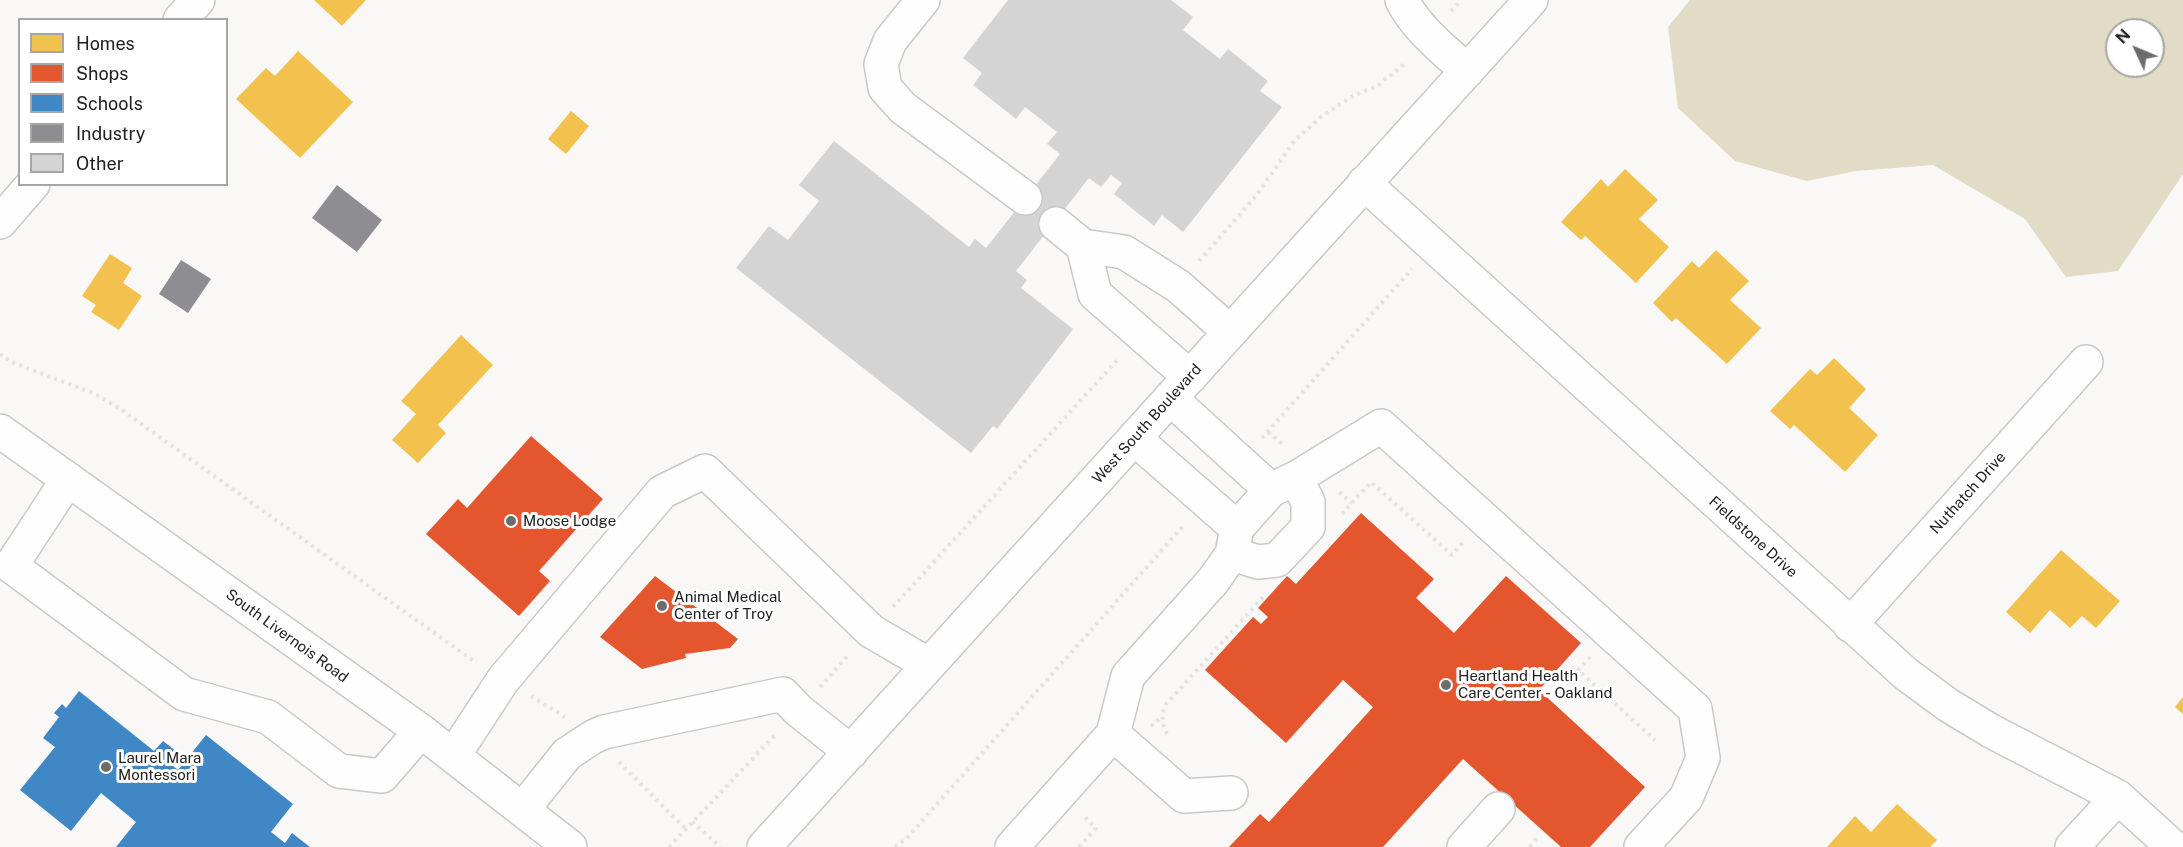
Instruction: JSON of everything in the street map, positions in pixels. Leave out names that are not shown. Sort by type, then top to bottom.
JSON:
[{"type":"street","points":[[182,18],[198,0]]},
{"type":"street","points":[[923,0],[890,41],[881,64],[885,88],[903,108],[1025,198]]},
{"type":"street","points":[[1402,0],[1407,11],[1430,37],[1467,70]]},
{"type":"street","name":"West South Boulevard","points":[[764,847],[1531,0]]},
{"type":"street","name":"Fieldstone Drive","points":[[1364,183],[1906,674],[1948,705],[1991,730],[2118,797],[2173,847]]},
{"type":"street","points":[[0,222],[31,186]]},
{"type":"street","points":[[1056,224],[1083,246],[1124,252],[1178,286],[1230,332]]},
{"type":"street","points":[[1083,246],[1095,294],[1180,388],[1240,463],[1284,484],[1308,502],[1308,527],[1277,560],[1258,562],[1235,541],[1206,500],[1134,438]]},
{"type":"street","name":"Nuthatch Drive","points":[[1850,625],[2086,362]]},
{"type":"street","points":[[1012,847],[1113,734],[1128,676],[1213,581],[1235,541],[1284,484],[1381,426],[1695,709],[1703,758],[1686,798],[1641,847]]},
{"type":"street","name":"South Livernois Road","points":[[0,430],[454,755],[570,847]]},
{"type":"street","points":[[454,755],[503,680],[662,492],[705,471],[871,631],[929,665]]},
{"type":"street","points":[[68,479],[11,566],[184,694],[268,717],[339,771],[382,776],[421,731]]},
{"type":"street","points":[[523,809],[567,754],[604,732],[783,694],[798,710],[850,752]]},
{"type":"street","points":[[1113,734],[1184,796],[1231,794]]},
{"type":"street","points":[[2072,847],[2118,797]]},
{"type":"street","points":[[1464,847],[1498,809]]},
{"type":"path","points":[[1197,264],[1256,196],[1295,140],[1322,117],[1346,101],[1377,86],[1413,57]]},
{"type":"path","points":[[1240,463],[1418,263]]},
{"type":"path","points":[[669,847],[737,777],[1125,351]]},
{"type":"path","points":[[0,354],[11,362],[93,393],[116,406],[456,650],[567,718]]},
{"type":"path","points":[[1336,521],[1371,482],[1452,555],[1469,535]]},
{"type":"path","points":[[895,847],[907,838],[1206,500]]},
{"type":"path","points":[[1168,736],[1162,723],[1163,708],[1265,594]]},
{"type":"path","points":[[1597,649],[1578,670],[1655,740]]},
{"type":"path","points":[[619,762],[686,829]]},
{"type":"path","points":[[692,822],[721,847]]},
{"type":"path","points":[[1530,847],[1537,838]]},
{"type":"shaded area","points":[[1690,0],[2183,0],[2183,174],[2118,271],[2066,277],[2025,219],[1933,165],[1856,171],[1807,181],[1735,161],[1678,108],[1668,27]]},
{"type":"building: Homes","points":[[314,0],[366,0],[342,26]]},
{"type":"building: Homes","points":[[298,51],[353,102],[300,158],[236,99],[266,68],[275,76]]},
{"type":"building: Homes","points":[[571,111],[589,126],[566,154],[548,139]]},
{"type":"building: Homes","points":[[1625,169],[1658,200],[1639,219],[1669,247],[1636,283],[1585,236],[1581,240],[1561,222],[1601,179],[1608,187]]},
{"type":"building: Homes","points":[[1716,250],[1749,281],[1730,300],[1761,328],[1727,364],[1676,318],[1672,322],[1653,303],[1692,261],[1699,268]]},
{"type":"building: Homes","points":[[110,254],[132,268],[123,283],[142,296],[119,330],[91,312],[96,305],[82,296]]},
{"type":"building: Homes","points":[[461,335],[493,365],[438,425],[446,433],[418,463],[392,440],[416,414],[401,401]]},
{"type":"building: Homes","points":[[1834,358],[1866,389],[1849,408],[1878,435],[1845,472],[1794,425],[1790,429],[1770,411],[1810,369],[1817,375]]},
{"type":"building: Homes","points":[[2061,550],[2120,601],[2096,628],[2082,616],[2070,628],[2050,610],[2030,633],[2006,612]]},
{"type":"building: Homes","points":[[2183,697],[2183,714],[2175,707]]},
{"type":"building: Homes","points":[[1897,804],[1937,840],[1930,847],[1827,847],[1855,816],[1871,832]]},
{"type":"building: Shops","name":"Moose Lodge","points":[[531,436],[603,499],[539,571],[550,581],[519,616],[426,534],[458,499],[467,508]]},
{"type":"building: Shops","name":"Heartland Health Care Center - Oakland","points":[[1361,513],[1434,579],[1416,598],[1454,633],[1506,576],[1581,643],[1539,690],[1645,787],[1590,847],[1561,847],[1463,759],[1383,847],[1229,847],[1260,814],[1269,822],[1373,707],[1343,680],[1286,743],[1205,670],[1253,617],[1261,624],[1268,617],[1258,608],[1287,576],[1296,584]]},
{"type":"building: Shops","name":"Animal Medical Center of Troy","points":[[655,576],[738,639],[730,648],[685,654],[686,658],[642,669],[600,637]]},
{"type":"building: Schools","name":"Laurel Mara Montessori","points":[[79,691],[154,751],[163,741],[180,754],[172,765],[178,770],[206,735],[293,804],[271,832],[285,843],[292,833],[310,847],[116,847],[136,822],[101,793],[71,831],[20,790],[55,747],[43,738],[59,717],[54,713],[62,704],[66,708]]},
{"type":"building: Industry","points":[[337,185],[382,220],[357,252],[312,218]]},
{"type":"building: Industry","points":[[181,260],[211,279],[188,313],[159,294]]},
{"type":"building: Other","points":[[1008,0],[1171,0],[1193,17],[1183,30],[1220,59],[1228,49],[1268,81],[1260,91],[1282,107],[1183,232],[1162,215],[1154,226],[1114,194],[1122,183],[1111,175],[1101,187],[1089,178],[1016,271],[1027,280],[1021,288],[1073,329],[997,429],[993,426],[971,453],[736,268],[769,226],[788,240],[819,201],[799,185],[834,141],[969,247],[975,239],[986,248],[1060,154],[1047,144],[1057,132],[1025,107],[1016,119],[973,85],[982,73],[963,58]]},
{"type":"place","name":"Moose Lodge","points":[[511,521]]},
{"type":"place","name":"Animal Medical Center of Troy","points":[[662,606]]},
{"type":"place","name":"Heartland Health Care Center - Oakland","points":[[1446,685]]},
{"type":"place","name":"Laurel Mara Montessori","points":[[106,767]]}]
